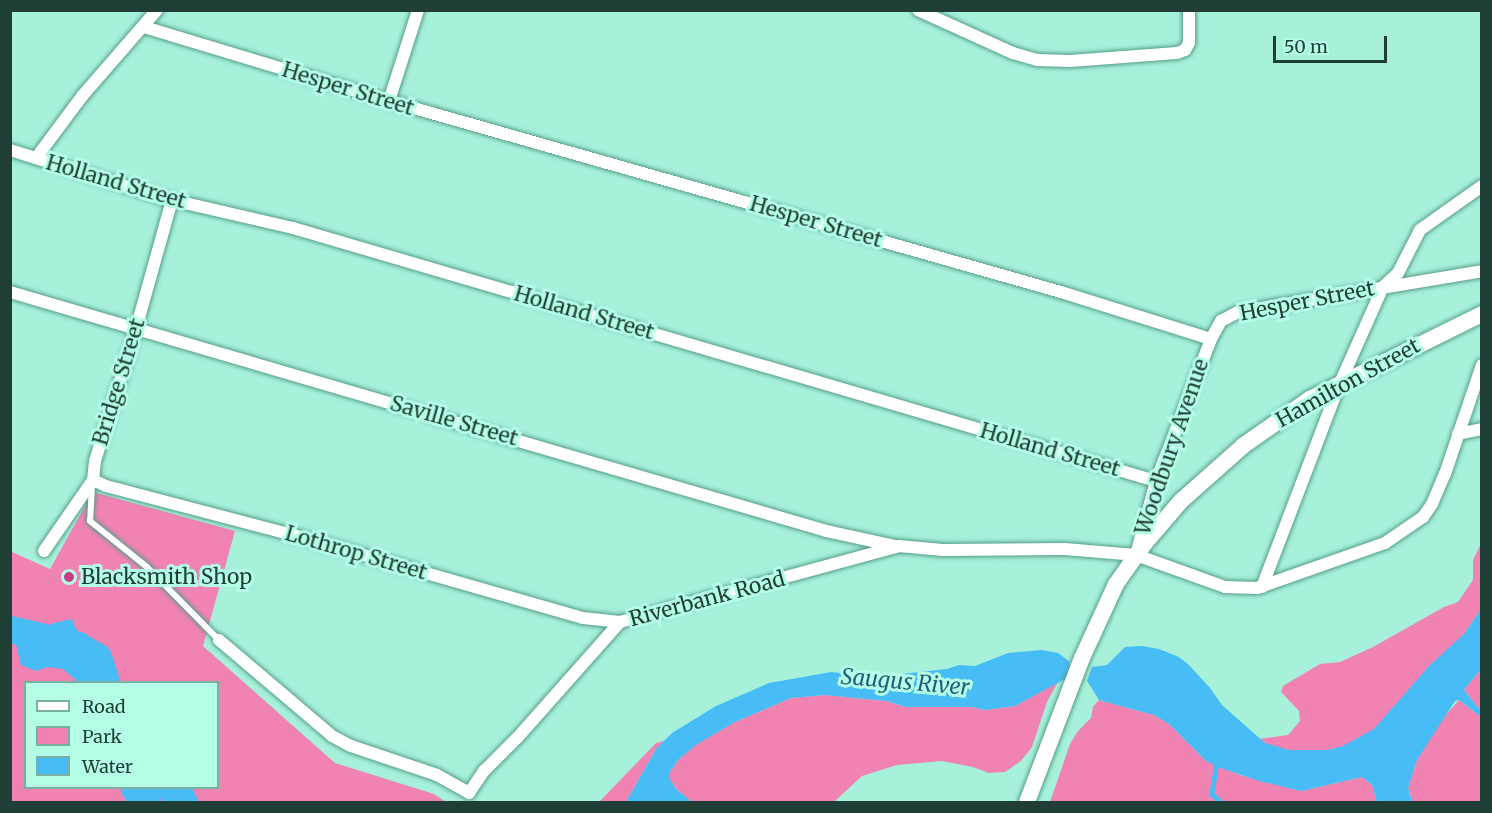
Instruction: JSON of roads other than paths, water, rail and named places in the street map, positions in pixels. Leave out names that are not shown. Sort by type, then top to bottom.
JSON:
[{"type":"main road","name":"Hamilton Street","points":[[1027,802],[1082,658],[1116,584],[1136,555],[1202,480],[1244,445],[1340,382],[1482,314]]},
{"type":"street","points":[[36,158],[83,95],[157,10]]},
{"type":"street","points":[[389,101],[418,10]]},
{"type":"street","points":[[918,10],[1013,53],[1038,60],[1070,61],[1177,53],[1185,50],[1189,44],[1189,10]]},
{"type":"street","name":"Hesper Street","points":[[144,27],[389,101],[898,244],[1211,339],[1221,321],[1238,312],[1482,271]]},
{"type":"street","name":"Holland Street","points":[[10,150],[172,200],[293,228],[1156,481]]},
{"type":"street","points":[[1262,587],[1340,382],[1383,286],[1398,273],[1420,230],[1482,186]]},
{"type":"street","name":"Bridge Street","points":[[44,551],[93,480],[95,461],[136,329],[172,200]]},
{"type":"street","name":"Saville Street","points":[[10,292],[826,531],[899,546]]},
{"type":"street","name":"Woodbury Avenue","points":[[1136,555],[1156,481],[1211,339]]},
{"type":"street","points":[[1262,587],[1385,543],[1423,517],[1432,504],[1445,474],[1482,365]]},
{"type":"street","points":[[1458,434],[1482,429]]},
{"type":"street","name":"Lothrop Street","points":[[93,480],[105,486],[304,538],[584,618],[620,622]]},
{"type":"street","name":"Riverbank Road","points":[[219,640],[332,736],[351,746],[437,776],[469,793],[484,771],[518,737],[620,622],[899,546],[943,550],[1065,549],[1136,555],[1225,586],[1262,587]]},
{"type":"lane","points":[[93,480],[90,521],[147,567],[219,640]]},
{"type":"water","points":[[1481,609],[1481,669],[1464,690],[1481,711],[1481,717],[1459,700],[1455,701],[1417,760],[1408,788],[1412,802],[1377,802],[1372,785],[1362,777],[1301,791],[1259,781],[1218,767],[1206,761],[1169,724],[1154,715],[1099,700],[1087,681],[1092,667],[1107,665],[1125,647],[1142,646],[1159,649],[1179,657],[1189,665],[1222,705],[1265,743],[1289,750],[1327,750],[1343,746],[1374,729],[1429,666],[1464,634]]},
{"type":"water","points":[[72,619],[110,681],[77,681],[63,669],[47,667],[36,671],[21,665],[16,644],[11,638],[11,629],[30,634],[54,623]]},
{"type":"water","points":[[1042,650],[1058,653],[1069,661],[1070,669],[1065,679],[1015,706],[985,710],[972,707],[906,707],[887,701],[825,695],[791,698],[735,722],[696,745],[678,760],[670,772],[670,779],[676,789],[692,802],[626,802],[656,749],[672,733],[716,706],[769,683],[831,672],[874,677],[947,669],[959,665],[975,666],[1008,653]]},
{"type":"water","points":[[149,789],[192,789],[199,802],[164,802]]},
{"type":"waterway","name":"Saugus River","points":[[10,629],[78,645],[98,657],[106,681]]},
{"type":"waterway","points":[[1217,762],[1212,794],[1221,802]]},
{"type":"waterway","name":"Saugus River","points":[[135,789],[141,800],[147,802]]},
{"type":"place","name":"Blacksmith Shop","points":[[69,577]]}]
